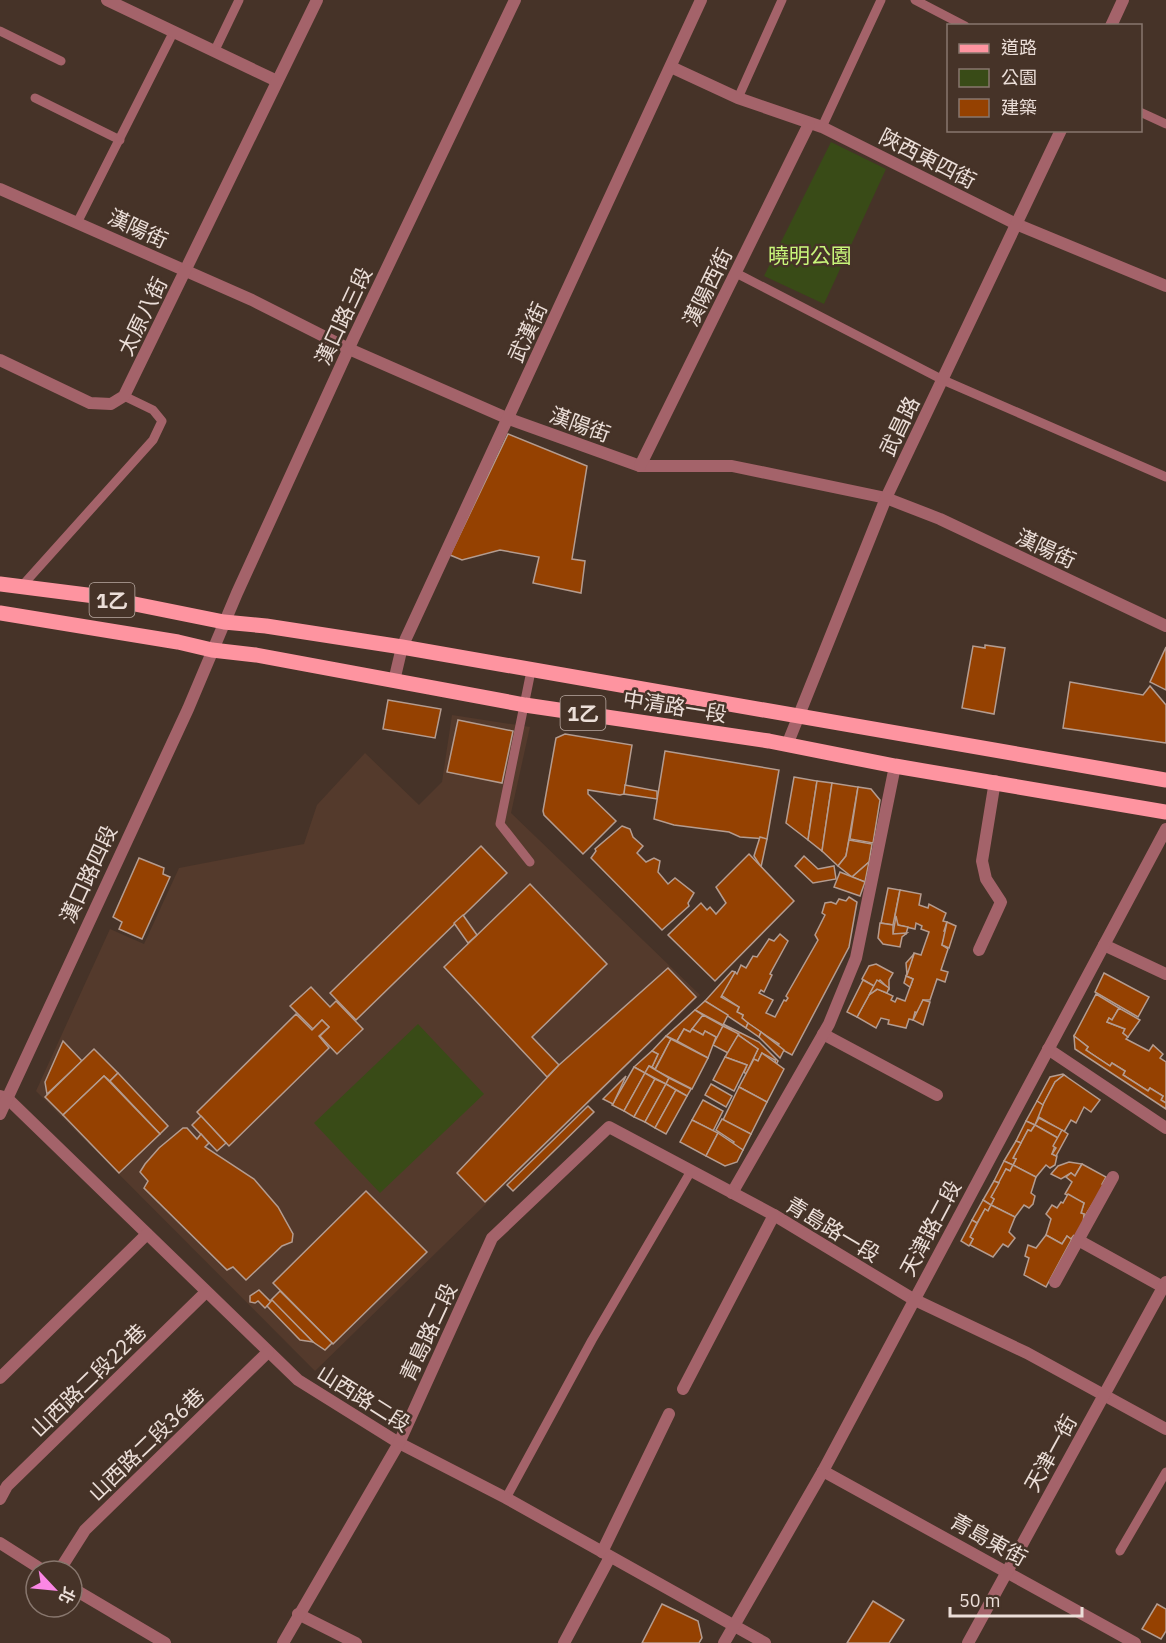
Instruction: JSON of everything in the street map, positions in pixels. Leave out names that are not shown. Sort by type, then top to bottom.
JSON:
[{"type":"main road","name":"中清路一段","points":[[0,584],[94,596],[224,622],[266,626],[402,647],[1166,780]]},
{"type":"main road","name":"中清路一段","points":[[0,613],[178,642],[212,650],[256,655],[525,705],[787,745],[895,766],[995,781],[1166,812]]},
{"type":"street","points":[[107,0],[278,81]]},
{"type":"street","name":"太原八街","points":[[124,396],[317,0]]},
{"type":"street","name":"漢口路三段","points":[[212,650],[349,349],[515,0]]},
{"type":"street","name":"武漢街","points":[[394,681],[402,647],[701,0]]},
{"type":"street","points":[[1112,24],[1123,0]]},
{"type":"street","name":"陜西東四街","points":[[671,67],[738,98],[815,126],[1016,224],[1166,286]]},
{"type":"street","name":"漢陽西街","points":[[640,466],[736,273],[815,126]]},
{"type":"street","name":"武昌路","points":[[787,745],[886,498],[1061,132]]},
{"type":"street","name":"漢陽街","points":[[0,189],[78,221],[185,272],[252,300],[349,349],[509,419],[640,466],[732,466],[886,498],[940,519],[1166,626]]},
{"type":"street","points":[[0,360],[90,403],[111,404],[124,396]]},
{"type":"street","name":"漢口路四段","points":[[0,1114],[4,1097],[188,709],[212,650]]},
{"type":"street","points":[[732,1193],[823,1034],[856,958],[895,766]]},
{"type":"street","points":[[978,950],[1002,902],[986,879],[982,861],[995,781]]},
{"type":"street","name":"天津路二段","points":[[724,1643],[823,1471],[1166,829]]},
{"type":"street","points":[[1104,945],[1166,974]]},
{"type":"street","points":[[823,1034],[937,1095]]},
{"type":"street","points":[[1048,1049],[1166,1128]]},
{"type":"street","name":"山西路二段","points":[[4,1097],[297,1380],[399,1443],[506,1498],[765,1643]]},
{"type":"street","name":"青島路一段","points":[[609,1127],[774,1215],[913,1299],[1027,1353],[1166,1429]]},
{"type":"street","name":"青島路二段","points":[[283,1643],[399,1443],[492,1238],[609,1127]]},
{"type":"street","points":[[1055,1282],[1113,1177]]},
{"type":"street","points":[[683,1389],[774,1215]]},
{"type":"street","points":[[0,1378],[147,1234]]},
{"type":"street","points":[[1077,1240],[1165,1285]]},
{"type":"street","name":"天津一街","points":[[968,1643],[1165,1285]]},
{"type":"street","name":"山西路二段22巷","points":[[0,1499],[7,1486],[206,1292]]},
{"type":"street","name":"山西路二段36巷","points":[[67,1559],[85,1530],[268,1352]]},
{"type":"street","points":[[564,1643],[669,1414]]},
{"type":"street","name":"青島東街","points":[[823,1471],[1135,1643]]},
{"type":"street","points":[[0,1543],[25,1559]]},
{"type":"street","points":[[84,1595],[165,1643]]},
{"type":"street","points":[[298,1614],[356,1643]]},
{"type":"lane","points":[[215,50],[239,0]]},
{"type":"lane","points":[[738,98],[782,0]]},
{"type":"lane","points":[[815,126],[882,0]]},
{"type":"lane","points":[[915,0],[961,24]]},
{"type":"lane","points":[[0,30],[62,61]]},
{"type":"lane","points":[[78,221],[174,31]]},
{"type":"lane","points":[[35,98],[120,140]]},
{"type":"lane","points":[[1142,113],[1166,124]]},
{"type":"lane","points":[[736,273],[943,380],[1166,477]]},
{"type":"lane","points":[[21,587],[153,440],[162,421],[153,410],[124,396]]},
{"type":"lane","points":[[530,862],[500,824],[531,671]]},
{"type":"lane","points":[[506,1498],[592,1340],[691,1171]]},
{"type":"lane","points":[[1120,1551],[1166,1472]]},
{"type":"shaded area","points":[[452,715],[530,727],[511,813],[700,995],[315,1371],[36,1091],[110,929],[144,944],[179,868],[304,844],[317,805],[365,753],[419,805],[442,782]]},
{"type":"green space","name":"曉明公園","points":[[831,142],[886,169],[824,304],[764,276]]},
{"type":"green space","points":[[418,1024],[484,1094],[380,1193],[314,1123]]},
{"type":"building","points":[[508,434],[587,466],[572,559],[585,561],[581,593],[533,583],[539,557],[500,550],[462,560],[450,555]]},
{"type":"building","points":[[985,645],[1005,648],[994,714],[962,708],[973,646],[985,648]]},
{"type":"building","points":[[1166,647],[1166,690],[1150,682]]},
{"type":"building","points":[[1070,682],[1143,695],[1150,686],[1166,705],[1166,743],[1063,728]]},
{"type":"building","points":[[388,700],[441,709],[435,738],[383,729]]},
{"type":"building","points":[[458,720],[513,731],[502,783],[447,772]]},
{"type":"building","points":[[565,734],[632,745],[624,794],[588,790],[588,794],[616,821],[583,854],[544,815],[543,811],[556,738]]},
{"type":"building","points":[[665,751],[779,770],[767,839],[740,837],[729,832],[674,825],[654,819]]},
{"type":"building","points":[[794,777],[817,781],[808,840],[786,823]]},
{"type":"building","points":[[817,781],[832,783],[822,851],[808,840]]},
{"type":"building","points":[[832,783],[858,787],[846,856],[838,866],[822,851]]},
{"type":"building","points":[[625,785],[657,791],[657,799],[624,794]]},
{"type":"building","points":[[858,787],[871,789],[880,800],[873,843],[850,839]]},
{"type":"building","points":[[622,826],[630,829],[633,837],[643,846],[637,853],[646,862],[654,858],[660,861],[658,872],[668,884],[675,878],[694,893],[688,903],[689,906],[662,930],[591,858],[595,849]]},
{"type":"building","points":[[760,837],[767,839],[761,867],[754,856]]},
{"type":"building","points":[[849,840],[872,844],[869,862],[852,877],[838,866],[846,856]]},
{"type":"building","points":[[481,846],[507,873],[356,1020],[330,993]]},
{"type":"building","points":[[749,854],[794,901],[715,981],[668,935],[701,903],[707,910],[710,907],[716,914],[726,903],[716,887]]},
{"type":"building","points":[[804,856],[818,869],[834,866],[836,879],[813,883],[795,866]]},
{"type":"building","points":[[139,858],[164,868],[163,874],[170,877],[142,939],[119,929],[122,922],[113,917]]},
{"type":"building","points":[[869,862],[865,882],[852,877]]},
{"type":"building","points":[[840,872],[865,882],[860,896],[834,887]]},
{"type":"building","points":[[530,884],[607,964],[532,1037],[559,1065],[547,1077],[444,967]]},
{"type":"building","points":[[888,888],[900,890],[893,925],[881,923]]},
{"type":"building","points":[[900,890],[921,894],[919,905],[928,908],[929,904],[946,913],[943,921],[947,922],[944,931],[946,931],[942,945],[948,949],[941,970],[948,972],[945,982],[937,979],[930,1000],[923,1000],[918,1013],[915,1012],[913,1020],[909,1019],[906,1028],[888,1024],[889,1020],[881,1018],[876,1028],[857,1017],[869,995],[878,989],[893,996],[891,1000],[895,1002],[897,998],[905,1001],[913,979],[906,976],[914,953],[921,955],[929,932],[921,929],[922,926],[916,923],[915,929],[898,925],[895,916]]},
{"type":"building","points":[[849,897],[857,902],[849,947],[792,1055],[777,1047],[779,1044],[747,1023],[742,1018],[743,1015],[737,1012],[739,1007],[721,995],[741,965],[746,968],[753,956],[757,957],[769,939],[774,941],[780,934],[788,941],[770,974],[772,975],[764,992],[761,990],[759,993],[773,1000],[766,1013],[775,1017],[784,1000],[788,998],[786,996],[818,940],[815,935],[825,915],[822,913],[825,903],[836,904],[839,899],[846,901]]},
{"type":"building","points":[[463,915],[477,935],[468,943],[454,923]]},
{"type":"building","points":[[896,916],[898,925],[908,927],[906,934],[893,934]]},
{"type":"building","points":[[947,922],[956,926],[949,948],[942,945]]},
{"type":"building","points":[[880,923],[893,925],[893,934],[907,933],[902,937],[900,947],[883,944],[878,938]]},
{"type":"building","points":[[914,954],[907,975],[906,963]]},
{"type":"building","points":[[876,964],[893,973],[889,980],[889,989],[880,980],[874,986],[862,979],[869,966]]},
{"type":"building","points":[[668,968],[696,997],[485,1202],[457,1173],[559,1065]]},
{"type":"building","points":[[732,971],[735,972],[721,997],[739,1007],[737,1012],[743,1015],[742,1018],[748,1023],[746,1028],[705,1001]]},
{"type":"building","points":[[1104,973],[1149,997],[1138,1017],[1095,992]]},
{"type":"building","points":[[906,976],[913,979],[910,987],[904,983]]},
{"type":"building","points":[[863,980],[874,986],[857,1017],[847,1012]]},
{"type":"building","points":[[877,980],[889,988],[887,993],[877,989],[869,995]]},
{"type":"building","points":[[311,987],[330,1007],[336,1001],[363,1029],[337,1054],[320,1036],[329,1027],[322,1020],[313,1029],[290,1006]]},
{"type":"building","points":[[1096,994],[1119,1008],[1112,1020],[1109,1018],[1107,1022],[1125,1029],[1123,1033],[1128,1037],[1126,1039],[1149,1051],[1153,1045],[1163,1054],[1160,1058],[1166,1062],[1166,1103],[1161,1100],[1163,1096],[1150,1088],[1148,1091],[1123,1075],[1125,1071],[1112,1063],[1110,1066],[1086,1050],[1088,1047],[1074,1036]]},
{"type":"building","points":[[923,1000],[930,1002],[923,1025],[913,1020]]},
{"type":"building","points":[[705,1001],[728,1015],[723,1025],[695,1010]]},
{"type":"building","points":[[1119,1008],[1140,1020],[1128,1037],[1123,1033],[1125,1029],[1107,1022],[1109,1018],[1112,1020]]},
{"type":"building","points":[[695,1010],[703,1015],[690,1032],[684,1029],[677,1041],[666,1036]]},
{"type":"building","points":[[296,1014],[312,1030],[322,1020],[329,1027],[319,1036],[329,1048],[229,1146],[197,1112]]},
{"type":"building","points":[[703,1015],[723,1026],[715,1042],[716,1037],[705,1031],[703,1035],[692,1029]]},
{"type":"building","points":[[748,1023],[761,1032],[759,1037],[746,1028]]},
{"type":"building","points":[[723,1024],[759,1042],[778,1061],[776,1065],[775,1060],[762,1053],[758,1061],[753,1059],[758,1049]]},
{"type":"building","points":[[723,1026],[739,1034],[728,1053],[713,1045]]},
{"type":"building","points":[[684,1029],[690,1032],[692,1029],[703,1035],[705,1031],[716,1037],[708,1058],[677,1041]]},
{"type":"building","points":[[761,1032],[784,1050],[780,1058],[759,1037]]},
{"type":"building","points":[[738,1035],[758,1049],[746,1074],[744,1072],[747,1065],[725,1057]]},
{"type":"building","points":[[666,1036],[671,1039],[655,1069],[652,1067],[658,1054],[652,1051]]},
{"type":"building","points":[[1074,1036],[1088,1047],[1086,1050],[1110,1066],[1112,1063],[1125,1071],[1123,1075],[1148,1091],[1150,1088],[1163,1096],[1161,1100],[1166,1103],[1166,1109],[1075,1049]]},
{"type":"building","points":[[671,1039],[708,1058],[692,1089],[655,1070]]},
{"type":"building","points":[[63,1041],[82,1061],[47,1094],[45,1082]]},
{"type":"building","points":[[94,1049],[118,1073],[110,1081],[104,1076],[63,1115],[45,1097]]},
{"type":"building","points":[[652,1051],[658,1054],[652,1067],[649,1066],[645,1073],[634,1067]]},
{"type":"building","points":[[762,1053],[784,1069],[767,1102],[739,1087],[754,1059],[758,1061]]},
{"type":"building","points":[[725,1057],[747,1065],[734,1091],[713,1080]]},
{"type":"building","points":[[649,1066],[669,1078],[666,1084],[645,1073]]},
{"type":"building","points":[[634,1067],[645,1073],[624,1111],[612,1105]]},
{"type":"building","points":[[118,1073],[168,1126],[160,1134],[110,1081]]},
{"type":"building","points":[[645,1073],[655,1079],[634,1117],[624,1111]]},
{"type":"building","points":[[1063,1074],[1067,1077],[1064,1075],[1055,1082],[1043,1105],[1037,1101],[1050,1077]]},
{"type":"building","points":[[1064,1075],[1100,1100],[1091,1112],[1084,1107],[1076,1123],[1071,1120],[1064,1132],[1037,1116],[1055,1082]]},
{"type":"building","points":[[104,1076],[160,1134],[119,1173],[63,1115]]},
{"type":"building","points":[[626,1076],[613,1104],[603,1099]]},
{"type":"building","points":[[669,1078],[691,1089],[687,1096],[666,1084]]},
{"type":"building","points":[[655,1079],[666,1084],[645,1122],[634,1117]]},
{"type":"building","points":[[666,1084],[676,1090],[655,1128],[645,1122]]},
{"type":"building","points":[[711,1084],[732,1096],[726,1107],[705,1095]]},
{"type":"building","points":[[739,1087],[767,1102],[751,1134],[723,1120]]},
{"type":"building","points":[[676,1090],[687,1096],[666,1134],[655,1128]]},
{"type":"building","points":[[703,1100],[723,1111],[713,1131],[692,1120]]},
{"type":"building","points":[[1037,1101],[1043,1105],[1035,1125],[1026,1121]]},
{"type":"building","points":[[588,1106],[594,1112],[513,1191],[507,1185]]},
{"type":"building","points":[[201,1116],[226,1143],[217,1151],[192,1125]]},
{"type":"building","points":[[1039,1118],[1062,1130],[1058,1138],[1035,1125]]},
{"type":"building","points":[[722,1119],[751,1134],[743,1150],[732,1145],[734,1142],[716,1130]]},
{"type":"building","points":[[692,1120],[718,1133],[706,1156],[680,1142]]},
{"type":"building","points":[[1026,1121],[1035,1125],[1031,1131],[1028,1130],[1021,1143],[1016,1141]]},
{"type":"building","points":[[1035,1125],[1058,1138],[1052,1154],[1057,1156],[1055,1165],[1050,1168],[1046,1165],[1036,1177],[1013,1165],[1016,1159],[1013,1158],[1028,1130],[1031,1131]]},
{"type":"building","points":[[183,1128],[187,1128],[197,1139],[201,1134],[209,1143],[205,1147],[254,1179],[278,1207],[293,1234],[292,1242],[282,1246],[246,1280],[233,1267],[227,1270],[144,1188],[148,1181],[140,1172],[145,1164],[159,1148]]},
{"type":"building","points":[[1062,1130],[1068,1134],[1056,1156],[1052,1154],[1056,1148],[1053,1146]]},
{"type":"building","points":[[718,1133],[743,1150],[737,1162],[725,1166],[706,1156]]},
{"type":"building","points":[[1016,1141],[1021,1143],[1013,1158],[1016,1159],[1013,1165],[1004,1161]]},
{"type":"building","points":[[1004,1161],[1013,1165],[1010,1171],[1006,1169],[999,1183],[994,1181]]},
{"type":"building","points":[[1069,1162],[1082,1164],[1075,1176],[1071,1173],[1061,1179],[1051,1174],[1058,1166]]},
{"type":"building","points":[[1082,1164],[1106,1177],[1102,1184],[1104,1186],[1083,1219],[1084,1214],[1081,1213],[1084,1203],[1065,1194],[1072,1182],[1066,1177],[1071,1173],[1075,1176]]},
{"type":"building","points":[[1013,1165],[1036,1177],[1031,1193],[1035,1196],[1033,1204],[1029,1208],[1024,1205],[1015,1217],[991,1205],[994,1199],[991,1197],[1006,1169],[1010,1171]]},
{"type":"building","points":[[994,1181],[999,1183],[991,1197],[994,1199],[991,1205],[983,1200]]},
{"type":"building","points":[[366,1191],[427,1252],[333,1344],[273,1283]]},
{"type":"building","points":[[1068,1194],[1084,1203],[1081,1213],[1084,1214],[1083,1224],[1079,1232],[1071,1239],[1067,1236],[1062,1244],[1046,1235],[1051,1219],[1046,1214],[1052,1205],[1057,1208],[1061,1202],[1063,1203]]},
{"type":"building","points":[[983,1200],[991,1205],[988,1211],[985,1209],[977,1223],[972,1220]]},
{"type":"building","points":[[991,1205],[1015,1217],[1009,1232],[1015,1238],[1008,1247],[1003,1244],[993,1257],[970,1245],[973,1239],[970,1237],[985,1209],[988,1211]]},
{"type":"building","points":[[972,1220],[977,1223],[970,1237],[973,1239],[969,1246],[961,1241]]},
{"type":"building","points":[[1046,1235],[1062,1244],[1067,1236],[1071,1239],[1074,1235],[1046,1287],[1024,1275],[1029,1258],[1025,1256],[1028,1245],[1036,1248]]},
{"type":"building","points":[[259,1290],[271,1302],[265,1308],[258,1301],[250,1302],[250,1296]]},
{"type":"building","points":[[280,1291],[332,1343],[325,1350],[313,1342],[271,1300]]},
{"type":"building","points":[[272,1300],[313,1342],[300,1340],[267,1306]]},
{"type":"building","points":[[873,1601],[904,1620],[889,1643],[847,1643]]},
{"type":"building","points":[[662,1604],[698,1621],[702,1638],[699,1643],[642,1643]]},
{"type":"building","points":[[1157,1604],[1166,1609],[1166,1631],[1161,1639],[1142,1629]]}]
